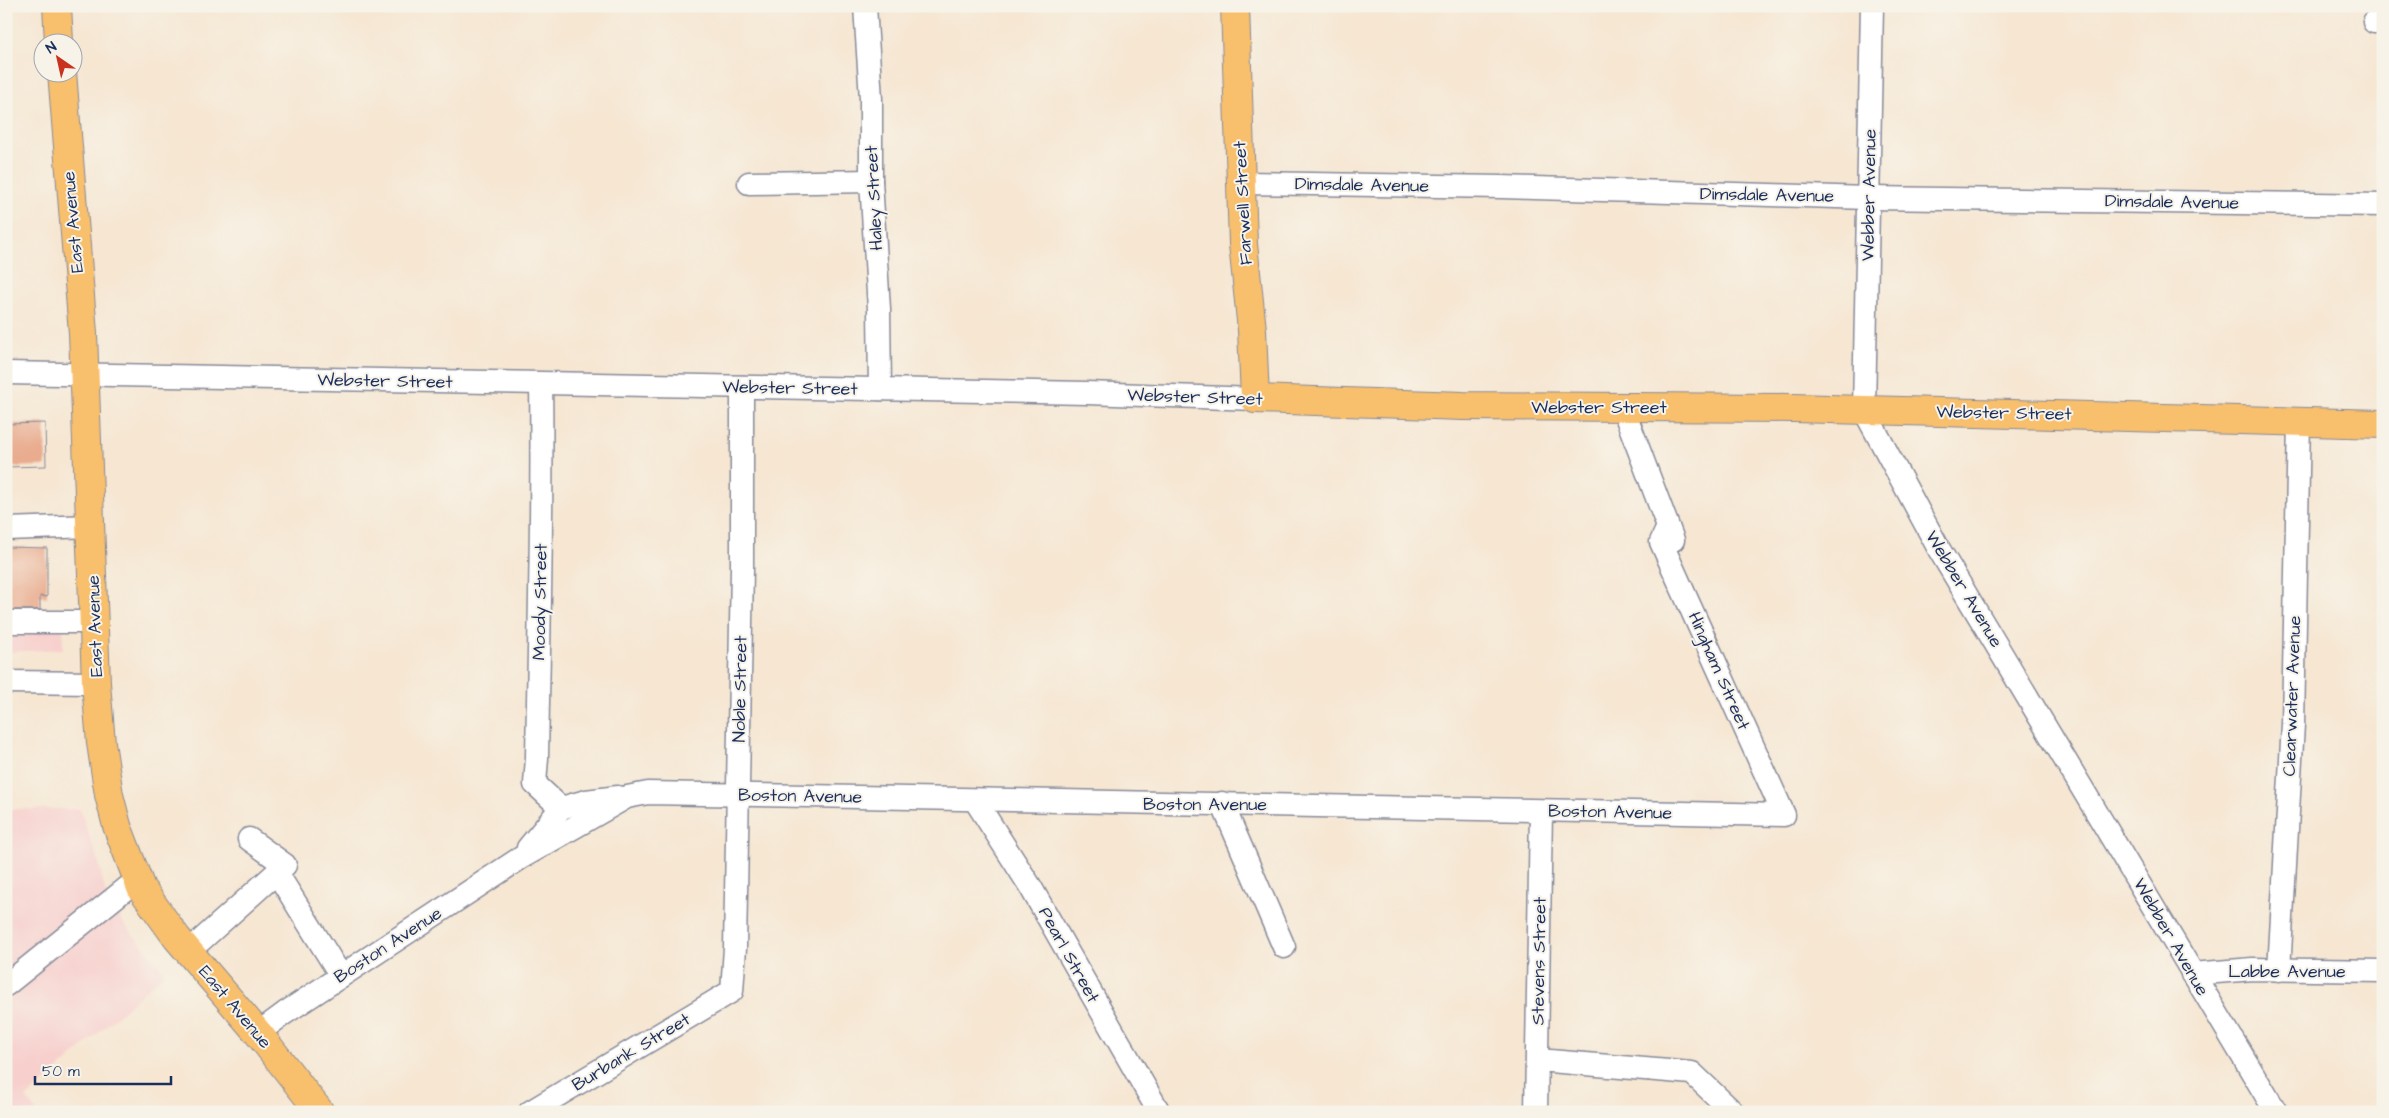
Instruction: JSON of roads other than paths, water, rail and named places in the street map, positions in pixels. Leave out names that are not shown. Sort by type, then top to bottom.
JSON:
[{"type":"main road","points":[[57,6],[59,32]]},
{"type":"main road","name":"Farwell Street","points":[[1235,6],[1241,183],[1255,399]]},
{"type":"main road","name":"East Avenue","points":[[63,82],[85,375],[96,622],[96,682],[101,742],[109,795],[117,826],[142,888],[188,952],[258,1033],[320,1112]]},
{"type":"main road","name":"Webster Street","points":[[1255,399],[1463,406],[1793,408],[2383,424]]},
{"type":"street","name":"Haley Street","points":[[865,6],[871,99],[872,181],[879,309],[880,389]]},
{"type":"street","name":"Webber Avenue","points":[[1872,6],[1864,410],[1940,551],[2058,744],[2192,974],[2276,1112]]},
{"type":"street","points":[[749,183],[872,181]]},
{"type":"street","name":"Dimsdale Avenue","points":[[1241,183],[1502,187],[1868,198],[2383,205]]},
{"type":"street","name":"Webster Street","points":[[6,373],[880,389],[1255,399]]},
{"type":"street","name":"Moody Street","points":[[541,384],[543,513],[538,758],[534,784],[561,808]]},
{"type":"street","name":"Noble Street","points":[[732,991],[735,948],[742,570],[742,387]]},
{"type":"street","points":[[1623,408],[1680,557]]},
{"type":"street","name":"Clearwater Avenue","points":[[2278,970],[2293,724],[2299,422]]},
{"type":"street","points":[[6,529],[92,526]]},
{"type":"street","name":"Hingham Street","points":[[1668,527],[1661,542],[1784,815]]},
{"type":"street","points":[[6,622],[96,622]]},
{"type":"street","points":[[6,682],[96,682]]},
{"type":"street","name":"Boston Avenue","points":[[519,859],[561,808],[586,800],[627,797],[648,793],[1222,803],[1394,809],[1462,808],[1784,815]]},
{"type":"street","name":"Boston Avenue","points":[[258,1033],[519,859],[627,797]]},
{"type":"street","name":"Pearl Street","points":[[975,800],[1030,886],[1159,1112]]},
{"type":"street","points":[[1222,803],[1284,947]]},
{"type":"street","name":"Stevens Street","points":[[1536,1112],[1541,811]]},
{"type":"street","points":[[188,952],[285,865],[248,838]]},
{"type":"street","points":[[277,874],[341,976]]},
{"type":"street","points":[[6,984],[138,879]]},
{"type":"street","name":"Labbe Avenue","points":[[2192,974],[2278,970],[2383,971]]},
{"type":"street","name":"Burbank Street","points":[[530,1112],[732,991]]},
{"type":"street","points":[[1538,1060],[1692,1073],[1732,1112]]}]
